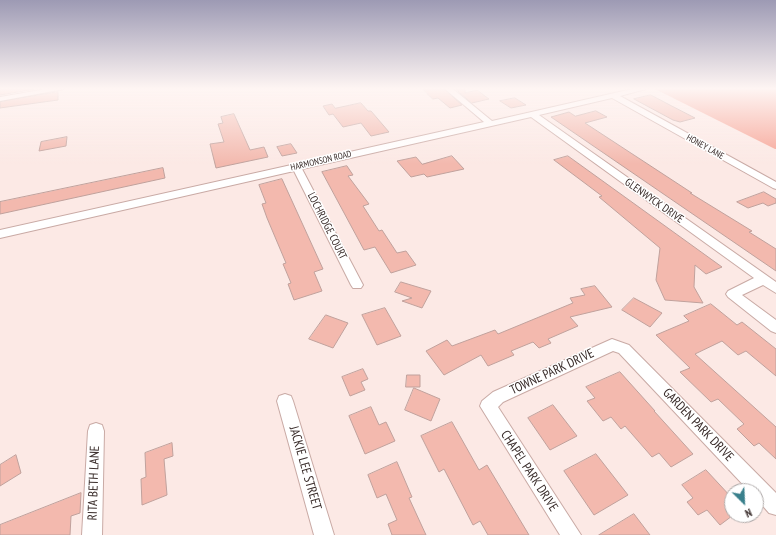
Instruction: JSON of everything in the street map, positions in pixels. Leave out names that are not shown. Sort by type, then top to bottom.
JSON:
[{"type":"street","points":[[479,114],[490,123]]},
{"type":"street","name":"HARMONSON ROAD","points":[[0,234],[296,166],[532,114]]},
{"type":"street","name":"GLENWYCK DRIVE","points":[[532,114],[776,288]]},
{"type":"street","name":"HONEY LANE","points":[[646,114],[776,186]]},
{"type":"street","name":"LOCHRIDGE COURT","points":[[296,166],[357,285]]},
{"type":"street","points":[[764,279],[732,294],[776,327]]},
{"type":"street","name":"TOWNE PARK DRIVE","points":[[488,406],[498,397],[602,348],[612,345],[619,347]]},
{"type":"street","name":"GARDEN PARK DRIVE","points":[[619,347],[637,362],[776,506]]},
{"type":"street","name":"JACKIE LEE STREET","points":[[285,401],[324,535]]},
{"type":"street","name":"CHAPEL PARK DRIVE","points":[[488,406],[571,535]]},
{"type":"street","name":"RITA BETH LANE","points":[[92,535],[96,432]]},
{"type":"shaded area","points":[[705,114],[776,114],[775,149]]},
{"type":"building","points":[[234,114],[250,150],[264,147],[268,157],[216,168],[210,144],[224,142],[218,124],[223,123],[221,117]]},
{"type":"building","points":[[328,114],[374,114],[389,132],[371,136],[361,123],[343,127],[333,114]]},
{"type":"building","points":[[562,114],[572,114],[575,116],[584,114],[601,114],[607,117],[585,123],[692,193],[690,193],[752,231],[749,232],[776,249],[776,271],[551,117]]},
{"type":"building","points":[[662,114],[687,114],[695,118],[680,122]]},
{"type":"building","points":[[67,137],[66,146],[39,151],[41,142]]},
{"type":"building","points":[[291,144],[297,153],[282,156],[277,147]]},
{"type":"building","points":[[452,156],[464,169],[427,177],[424,174],[411,177],[397,161],[416,157],[422,164]]},
{"type":"building","points":[[568,156],[722,267],[706,274],[695,265],[694,287],[703,303],[665,300],[656,280],[660,248],[599,197],[602,196],[554,160]]},
{"type":"building","points":[[347,166],[353,175],[348,176],[369,204],[363,206],[379,231],[382,230],[397,253],[406,251],[416,265],[391,273],[375,247],[364,250],[322,172]]},
{"type":"building","points":[[163,168],[165,178],[0,214],[0,202]]},
{"type":"building","points":[[282,179],[323,269],[314,272],[322,291],[294,300],[288,284],[291,283],[283,264],[286,263],[262,204],[266,203],[259,185]]},
{"type":"building","points":[[764,192],[776,199],[776,203],[768,206],[763,203],[748,208],[737,202]]},
{"type":"building","points":[[401,282],[431,291],[422,308],[402,301],[412,298],[395,292]]},
{"type":"building","points":[[595,286],[612,307],[570,317],[578,326],[548,339],[551,343],[539,348],[533,342],[511,351],[514,355],[488,366],[481,355],[444,375],[426,351],[447,340],[452,346],[495,330],[498,334],[573,303],[570,298],[585,295],[581,289]]},
{"type":"building","points":[[634,298],[662,313],[650,327],[622,310]]},
{"type":"building","points":[[711,304],[737,325],[742,322],[776,349],[776,376],[746,351],[738,355],[722,341],[695,354],[776,427],[776,459],[759,443],[754,446],[737,429],[744,424],[718,399],[711,402],[680,372],[690,368],[656,335],[689,321],[684,316]]},
{"type":"building","points":[[385,308],[401,336],[377,345],[362,315]]},
{"type":"building","points":[[326,315],[348,323],[333,348],[309,339]]},
{"type":"building","points":[[363,369],[368,379],[361,382],[365,390],[350,396],[342,377]]},
{"type":"building","points":[[620,372],[693,454],[671,467],[659,453],[652,457],[625,426],[621,429],[611,417],[603,421],[587,401],[595,398],[586,387]]},
{"type":"building","points":[[407,375],[420,375],[420,387],[406,387]]},
{"type":"building","points":[[414,388],[440,399],[431,421],[405,410]]},
{"type":"building","points":[[553,405],[577,436],[550,450],[528,418]]},
{"type":"building","points":[[371,407],[379,425],[386,422],[395,441],[365,454],[349,416]]},
{"type":"building","points":[[452,422],[479,470],[487,465],[529,535],[488,535],[480,521],[473,525],[444,469],[439,472],[421,436]]},
{"type":"building","points":[[172,443],[173,456],[164,459],[167,495],[142,505],[141,479],[146,477],[145,453]]},
{"type":"building","points":[[596,454],[628,495],[594,515],[564,471]]},
{"type":"building","points":[[16,455],[21,473],[0,486],[0,465]]},
{"type":"building","points":[[397,462],[412,497],[409,498],[426,535],[392,535],[388,524],[397,520],[386,494],[377,498],[368,475]]},
{"type":"building","points":[[706,470],[724,489],[724,522],[720,525],[707,510],[698,515],[687,502],[693,498],[682,485]]},
{"type":"building","points":[[81,493],[80,513],[71,516],[70,535],[0,535],[0,525]]},
{"type":"building","points":[[634,514],[650,535],[599,535]]}]
